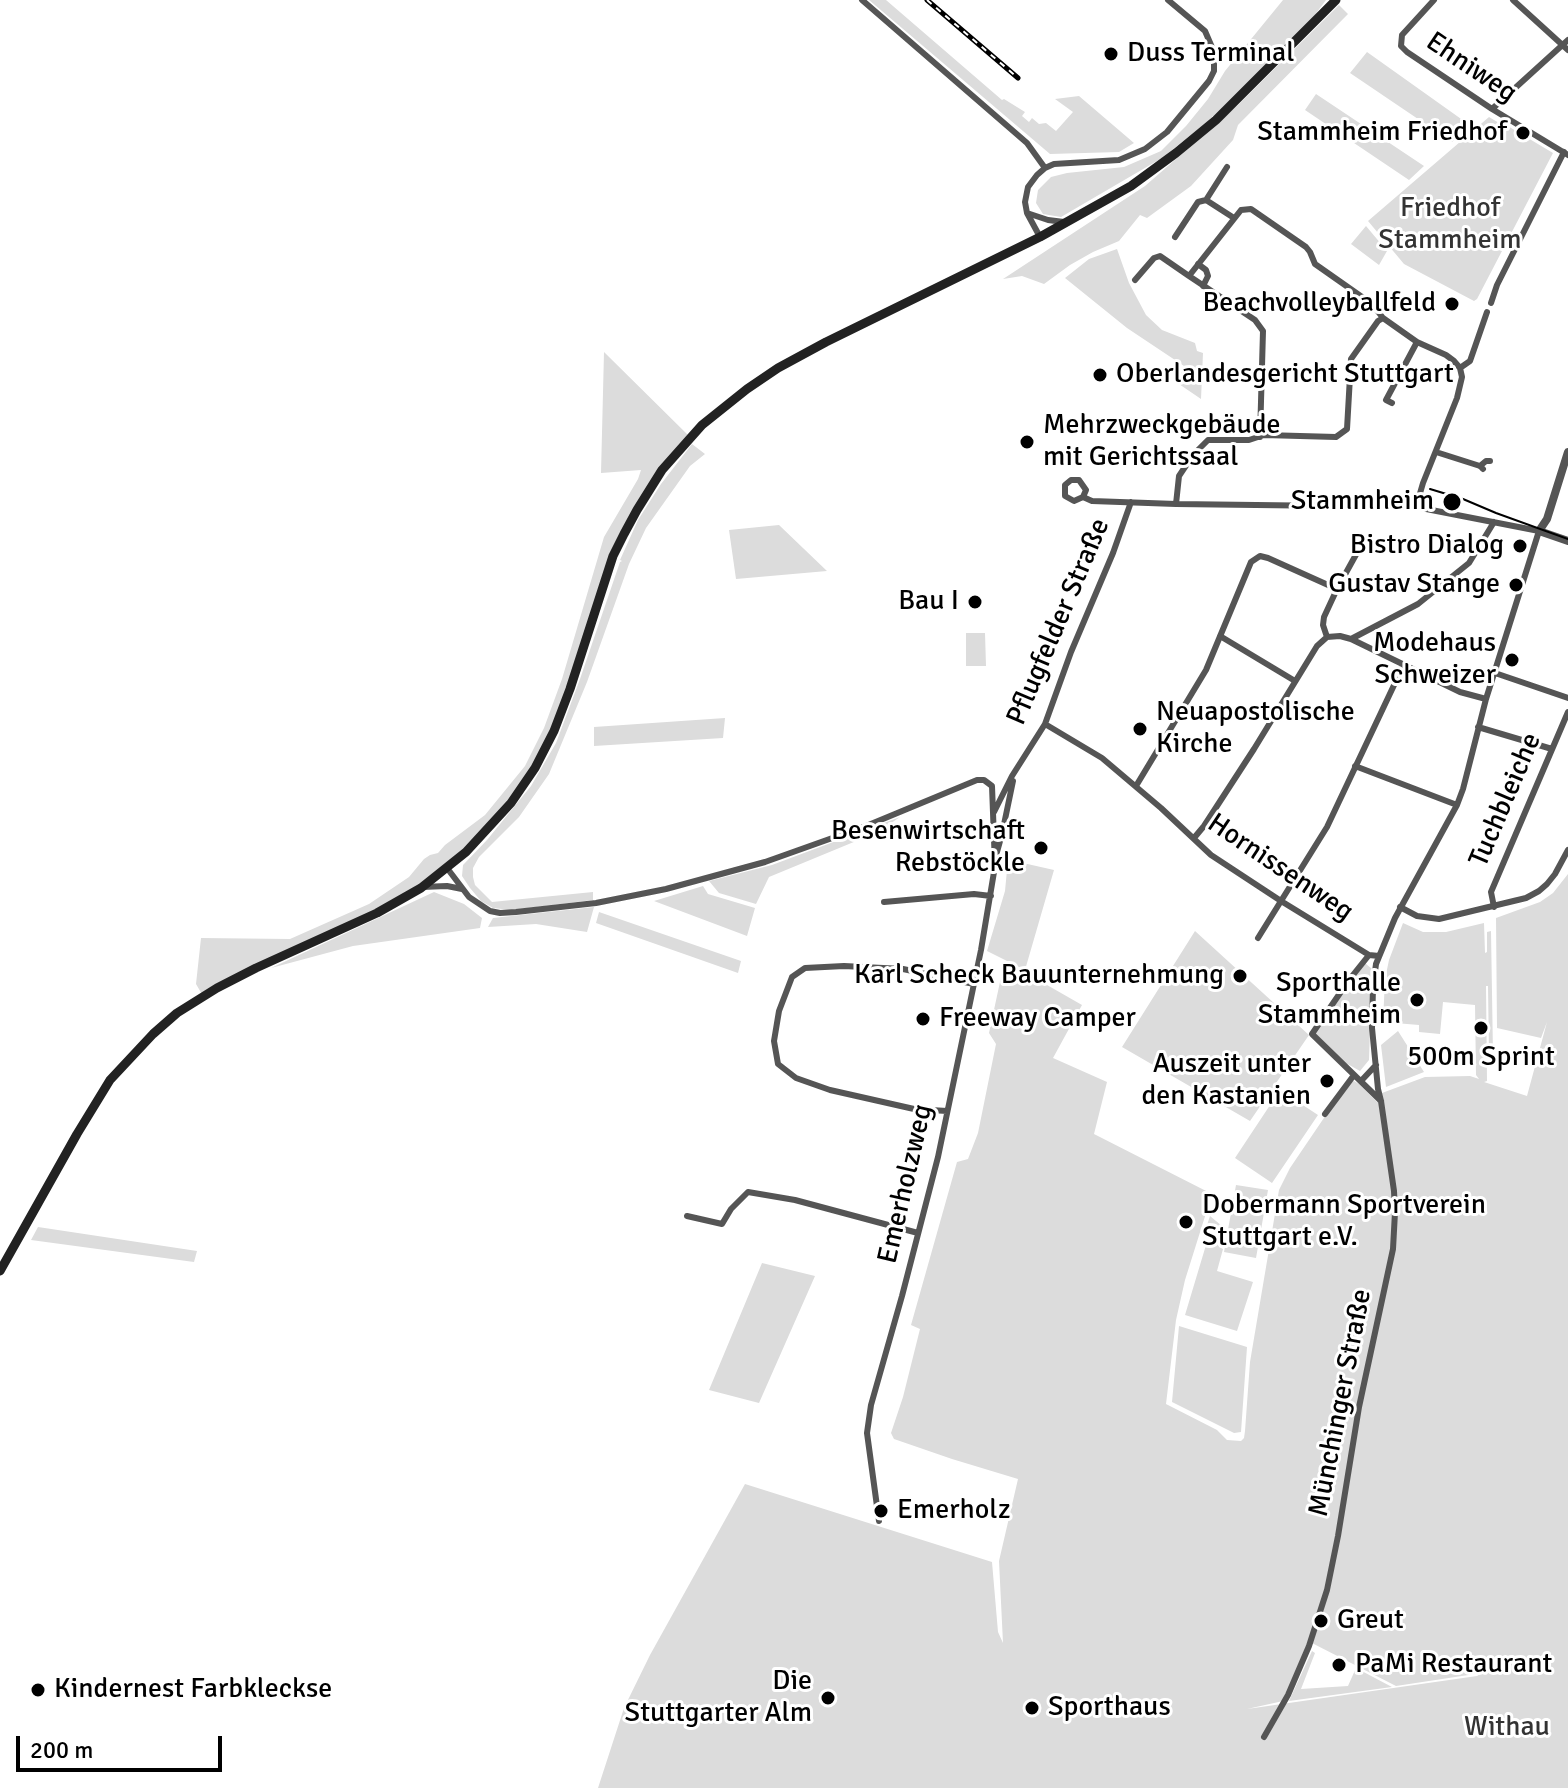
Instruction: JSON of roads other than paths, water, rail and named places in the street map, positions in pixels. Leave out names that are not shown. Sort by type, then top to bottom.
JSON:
[{"type":"main road","points":[[0,1271],[110,1080],[153,1034],[177,1013],[217,988],[363,920],[421,888],[466,852],[511,803],[535,768],[554,731],[613,556],[624,534],[662,470],[702,425],[778,368],[1068,223],[1150,173],[1216,120],[1336,0]]},
{"type":"street","points":[[862,0],[1027,143],[1045,168]]},
{"type":"street","points":[[1040,237],[1027,213],[1025,202],[1028,187],[1037,175],[1054,164],[1119,160],[1145,149],[1167,132],[1209,81],[1214,71],[1214,52],[1205,31],[1168,0]]},
{"type":"street","name":"Ehniweg","points":[[1434,0],[1402,35],[1401,46],[1492,109],[1566,154]]},
{"type":"street","points":[[1492,109],[1566,45],[1513,0]]},
{"type":"street","points":[[1491,303],[1497,285],[1566,154]]},
{"type":"street","points":[[1175,237],[1198,202],[1206,200],[1227,167]]},
{"type":"street","points":[[1206,200],[1234,218]]},
{"type":"street","points":[[1189,276],[1241,210],[1251,209],[1306,247],[1315,264],[1372,304],[1383,318],[1417,342],[1454,361],[1460,368],[1461,383],[1416,507]]},
{"type":"street","points":[[1027,213],[1068,223]]},
{"type":"street","points":[[1135,280],[1154,258],[1160,256],[1255,320],[1263,331],[1260,437]]},
{"type":"street","points":[[1198,264],[1208,276],[1203,286]]},
{"type":"street","points":[[1460,368],[1470,361],[1487,312]]},
{"type":"street","points":[[1176,504],[1179,476],[1208,440],[1249,440],[1264,435],[1336,437],[1347,429],[1351,359],[1383,318]]},
{"type":"street","points":[[1382,408],[1389,401],[1417,342]]},
{"type":"street","points":[[1436,452],[1481,467],[1490,461]]},
{"type":"street","points":[[1539,531],[1547,519],[1568,452]]},
{"type":"street","points":[[1083,497],[1092,501],[1176,504],[1416,507],[1539,531],[1568,541]]},
{"type":"street","name":"Pflugfelder Straße","points":[[1024,757],[1045,724],[1131,502]]},
{"type":"street","points":[[1351,639],[1418,604],[1469,563],[1494,522]]},
{"type":"street","name":"Münchinger Straße","points":[[1264,1737],[1288,1695],[1309,1646],[1327,1590],[1367,1367],[1393,1249],[1394,1191],[1378,1089],[1372,1015],[1374,975],[1400,907],[1463,789],[1486,699],[1539,531]]},
{"type":"street","points":[[1327,637],[1324,617],[1358,551]]},
{"type":"street","points":[[1136,786],[1206,670],[1251,562],[1260,556],[1268,558],[1337,589]]},
{"type":"street","points":[[1220,636],[1295,681]]},
{"type":"street","points":[[1194,838],[1317,646],[1327,637],[1351,639],[1460,692],[1486,699]]},
{"type":"street","points":[[1258,938],[1327,827],[1404,664]]},
{"type":"street","points":[[1495,673],[1568,698]]},
{"type":"street","name":"Tuchbleiche","points":[[1494,907],[1491,892],[1568,712]]},
{"type":"street","name":"Hornissenweg","points":[[1045,724],[1102,758],[1211,855],[1369,955],[1379,956]]},
{"type":"street","points":[[1478,727],[1552,749]]},
{"type":"street","name":"Emerholzweg","points":[[993,815],[1024,757]]},
{"type":"street","name":"Emerholzweg","points":[[995,855],[1018,766]]},
{"type":"street","points":[[1355,766],[1457,805]]},
{"type":"street","name":"Emerholzweg","points":[[447,868],[479,905],[500,913],[628,898],[765,862],[866,826],[977,780],[984,780],[992,786],[995,855],[991,896],[974,984],[938,1157],[871,1405],[867,1433],[879,1521]]},
{"type":"street","points":[[1400,907],[1417,916],[1439,919],[1526,898],[1539,891],[1555,874],[1568,850]]},
{"type":"street","points":[[421,888],[438,885],[462,889]]},
{"type":"street","points":[[884,902],[974,894],[991,896]]},
{"type":"street","points":[[1369,955],[1312,1034],[1381,1101]]},
{"type":"street","points":[[947,1111],[914,1109],[830,1090],[796,1078],[778,1064],[774,1041],[779,1011],[792,977],[805,968],[903,969],[974,984]]},
{"type":"street","points":[[1361,1081],[1376,1065]]},
{"type":"street","points":[[1325,1114],[1354,1075]]},
{"type":"street","points":[[687,1216],[722,1224],[731,1209],[748,1192],[795,1200],[918,1233]]},
{"type":"tram line","points":[[1430,489],[1568,539]]},
{"type":"railway","points":[[927,0],[1018,78]]},
{"type":"place","name":"Duss Terminal","points":[[1111,54]]},
{"type":"place","name":"Stammheim Friedhof","points":[[1523,133]]},
{"type":"place","name":"Beachvolleyballfeld","points":[[1452,304]]},
{"type":"place","name":"Oberlandesgericht Stuttgart","points":[[1100,375]]},
{"type":"place","name":"Mehrzweckgebäude mit Gerichtssaal","points":[[1027,442]]},
{"type":"place","name":"Stammheim","points":[[1452,502]]},
{"type":"place","name":"Bistro Dialog","points":[[1520,546]]},
{"type":"place","name":"Gustav Stange","points":[[1516,585]]},
{"type":"place","name":"Bau I","points":[[975,602]]},
{"type":"place","name":"Modehaus Schweizer","points":[[1512,660]]},
{"type":"place","name":"Neuapostolische Kirche","points":[[1140,729]]},
{"type":"place","name":"Besenwirtschaft Rebstöckle","points":[[1041,848]]},
{"type":"place","name":"Karl Scheck Bauunternehmung","points":[[1240,976]]},
{"type":"place","name":"Sporthalle Stammheim","points":[[1417,1000]]},
{"type":"place","name":"Freeway Camper","points":[[923,1019]]},
{"type":"place","name":"500m Sprint","points":[[1481,1028]]},
{"type":"place","name":"Auszeit unter den Kastanien","points":[[1327,1081]]},
{"type":"place","name":"Dobermann Sportverein Stuttgart e.V.","points":[[1186,1222]]},
{"type":"place","name":"Emerholz","points":[[881,1511]]},
{"type":"place","name":"Greut","points":[[1321,1621]]},
{"type":"place","name":"PaMi Restaurant","points":[[1339,1665]]},
{"type":"place","name":"Kindernest Farbkleckse","points":[[38,1690]]},
{"type":"place","name":"Die Stuttgarter Alm","points":[[828,1698]]},
{"type":"place","name":"Sporthaus","points":[[1032,1708]]},
{"type":"park label","name":"Friedhof Stammheim","points":[[1450,225]]},
{"type":"park label","name":"Withau","points":[[1507,1728]]}]
